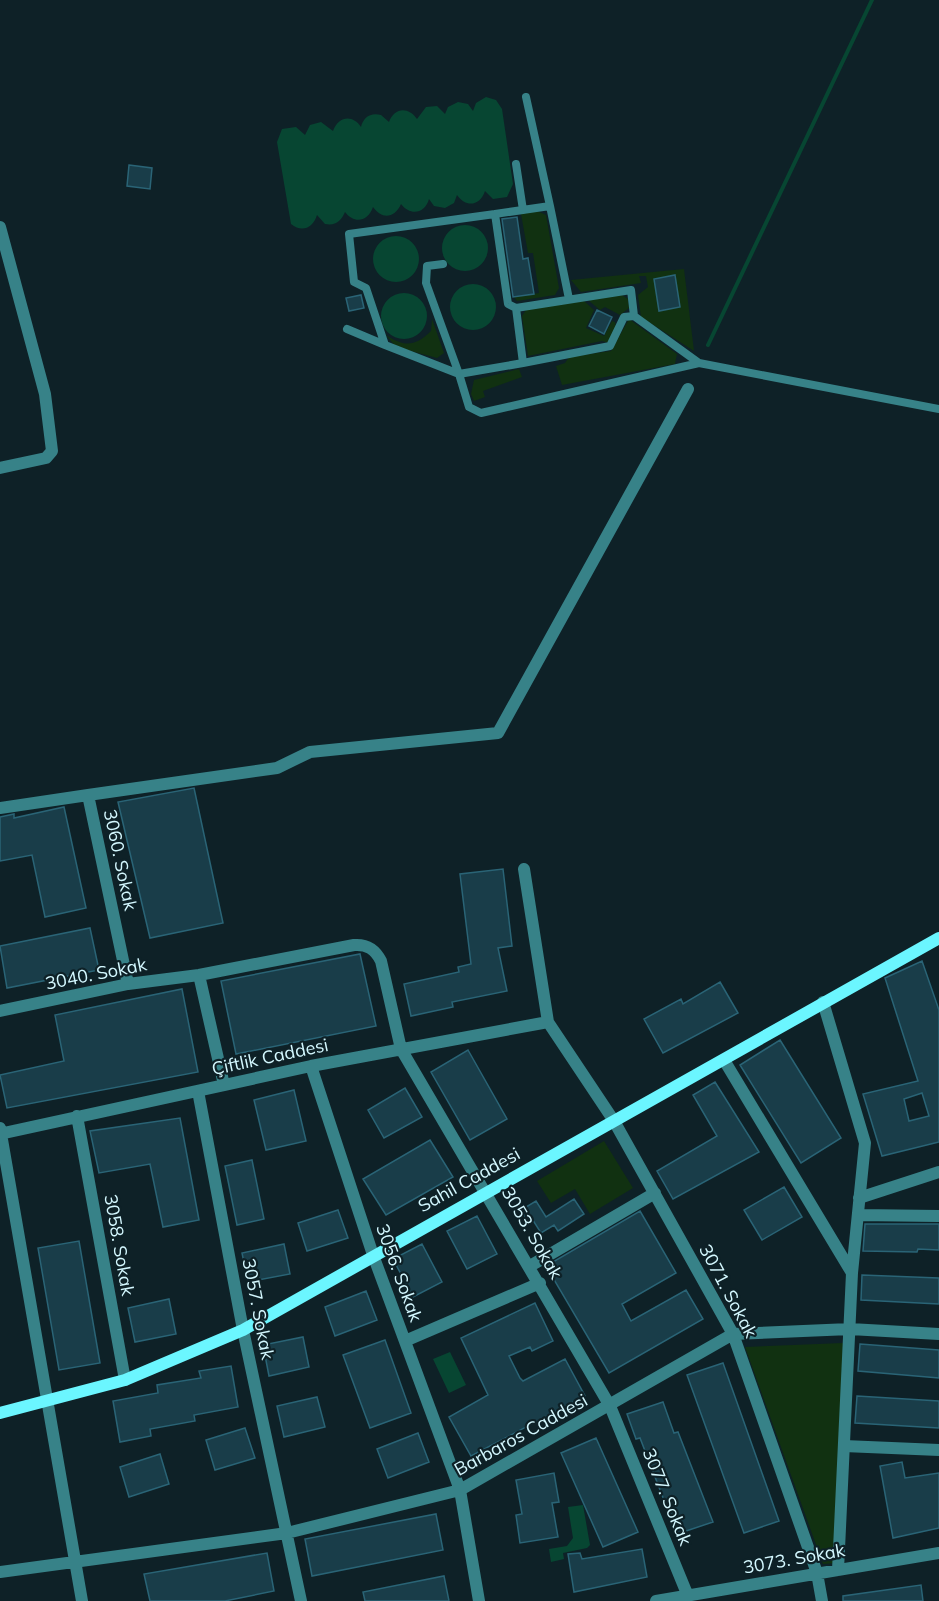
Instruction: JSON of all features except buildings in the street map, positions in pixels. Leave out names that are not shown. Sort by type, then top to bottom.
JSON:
[{"type":"street","points":[[0,227],[45,394],[52,450],[46,458],[0,468]]},
{"type":"street","points":[[88,795],[277,768],[310,752],[498,733],[688,389]]},
{"type":"street","name":"3060. Sokak","points":[[0,808],[88,795],[128,984]]},
{"type":"street","points":[[524,869],[548,1022]]},
{"type":"street","name":"Sahil Caddesi","points":[[0,1413],[49,1402],[125,1380],[243,1330],[486,1191],[939,938]]},
{"type":"street","name":"3040. Sokak","points":[[0,1011],[128,984],[199,975],[354,945],[369,947],[381,961],[401,1049]]},
{"type":"street","points":[[199,975],[224,1085]]},
{"type":"street","points":[[823,1002],[865,1143],[852,1273],[838,1570]]},
{"type":"street","name":"Çiftlik Caddesi","points":[[0,1132],[311,1066],[548,1022]]},
{"type":"street","name":"3071. Sokak","points":[[548,1022],[614,1121],[733,1334],[817,1574],[822,1601]]},
{"type":"street","name":"3053. Sokak","points":[[401,1049],[610,1406]]},
{"type":"street","points":[[724,1060],[852,1273]]},
{"type":"street","name":"3056. Sokak","points":[[311,1066],[373,1256],[460,1490],[478,1601]]},
{"type":"street","name":"3057. Sokak","points":[[198,1091],[243,1330],[301,1601]]},
{"type":"street","name":"3058. Sokak","points":[[76,1116],[125,1380]]},
{"type":"street","points":[[0,1132],[82,1601]]},
{"type":"street","points":[[860,1198],[939,1172]]},
{"type":"street","points":[[530,1266],[655,1193]]},
{"type":"street","points":[[858,1215],[939,1216]]},
{"type":"street","points":[[405,1341],[540,1283]]},
{"type":"street","name":"Barbaros Caddesi","points":[[0,1572],[287,1533],[460,1490],[733,1334],[850,1329],[939,1334]]},
{"type":"street","name":"3077. Sokak","points":[[610,1406],[689,1598]]},
{"type":"street","points":[[844,1446],[939,1450]]},
{"type":"street","name":"3073. Sokak","points":[[656,1601],[689,1598],[939,1554]]},
{"type":"lane","points":[[526,97],[569,299]]},
{"type":"lane","points":[[516,164],[524,210]]},
{"type":"lane","points":[[385,345],[366,288],[354,282],[349,234],[550,206]]},
{"type":"lane","points":[[495,214],[508,304],[516,308],[630,290],[634,316]]},
{"type":"lane","points":[[443,264],[427,266],[426,283],[469,407],[481,413],[699,363],[939,409]]},
{"type":"lane","points":[[516,308],[523,363]]},
{"type":"lane","points":[[348,329],[459,374],[610,346],[624,317],[634,316],[699,363]]},
{"type":"shaded area","points":[[486,97],[496,100],[502,109],[513,184],[507,197],[493,199],[485,191],[480,200],[472,204],[464,202],[457,195],[454,203],[445,208],[434,206],[429,199],[424,208],[417,212],[401,204],[392,215],[388,216],[380,214],[373,207],[368,216],[360,220],[352,218],[345,212],[340,220],[332,224],[325,224],[317,215],[307,228],[295,227],[291,224],[277,142],[282,129],[296,127],[305,135],[310,125],[321,122],[333,131],[338,122],[346,118],[354,120],[361,127],[365,118],[370,115],[381,115],[389,122],[394,114],[401,110],[410,112],[417,119],[426,107],[437,106],[445,114],[448,107],[458,102],[468,104],[473,111],[476,103]]},
{"type":"shaded area","points":[[537,211],[546,215],[559,288],[555,295],[517,301],[514,297],[539,293],[533,253],[528,253],[521,214]]},
{"type":"shaded area","points":[[465,225],[474,226],[482,231],[487,239],[487,257],[482,265],[474,270],[465,271],[456,270],[448,265],[443,257],[442,248],[443,239],[448,231],[456,226]]},
{"type":"shaded area","points":[[396,236],[405,237],[412,243],[418,250],[418,268],[412,275],[405,281],[396,282],[387,281],[380,275],[374,268],[373,259],[374,250],[380,243],[387,237]]},
{"type":"shaded area","points":[[684,269],[694,351],[641,317],[638,295],[648,287],[646,276],[639,276],[641,283],[581,292],[571,280]]},
{"type":"shaded area","points":[[473,284],[482,285],[490,290],[495,298],[495,316],[490,324],[482,329],[473,330],[464,329],[456,324],[451,316],[450,307],[451,298],[456,290],[464,285]]},
{"type":"shaded area","points":[[404,293],[413,294],[421,299],[426,307],[426,325],[421,333],[413,338],[404,339],[395,338],[387,333],[382,325],[381,316],[382,307],[387,299],[395,294]]},
{"type":"shaded area","points":[[622,295],[628,299],[629,308],[620,315],[605,307],[600,310],[588,300]]},
{"type":"shaded area","points":[[583,300],[594,310],[586,328],[604,336],[612,321],[615,322],[616,328],[609,343],[602,341],[528,356],[522,316],[526,310]]},
{"type":"shaded area","points":[[432,319],[444,353],[437,358],[396,347],[386,335],[398,342],[409,344],[420,340],[431,331]]},
{"type":"shaded area","points":[[629,319],[677,354],[675,364],[562,385],[556,366],[565,363],[569,357],[611,351]]},
{"type":"shaded area","points":[[519,369],[522,377],[483,391],[485,397],[474,401],[471,394],[474,380]]},
{"type":"shaded area","points":[[604,1141],[633,1188],[590,1214],[575,1189],[551,1203],[537,1181]]},
{"type":"shaded area","points":[[843,1343],[837,1563],[823,1564],[745,1347]]},
{"type":"shaded area","points":[[450,1352],[466,1385],[449,1393],[433,1359]]},
{"type":"shaded area","points":[[583,1505],[590,1545],[587,1548],[563,1553],[564,1559],[551,1562],[549,1549],[567,1546],[573,1538],[568,1507]]},
{"type":"waterway","points":[[708,345],[872,0]]}]
